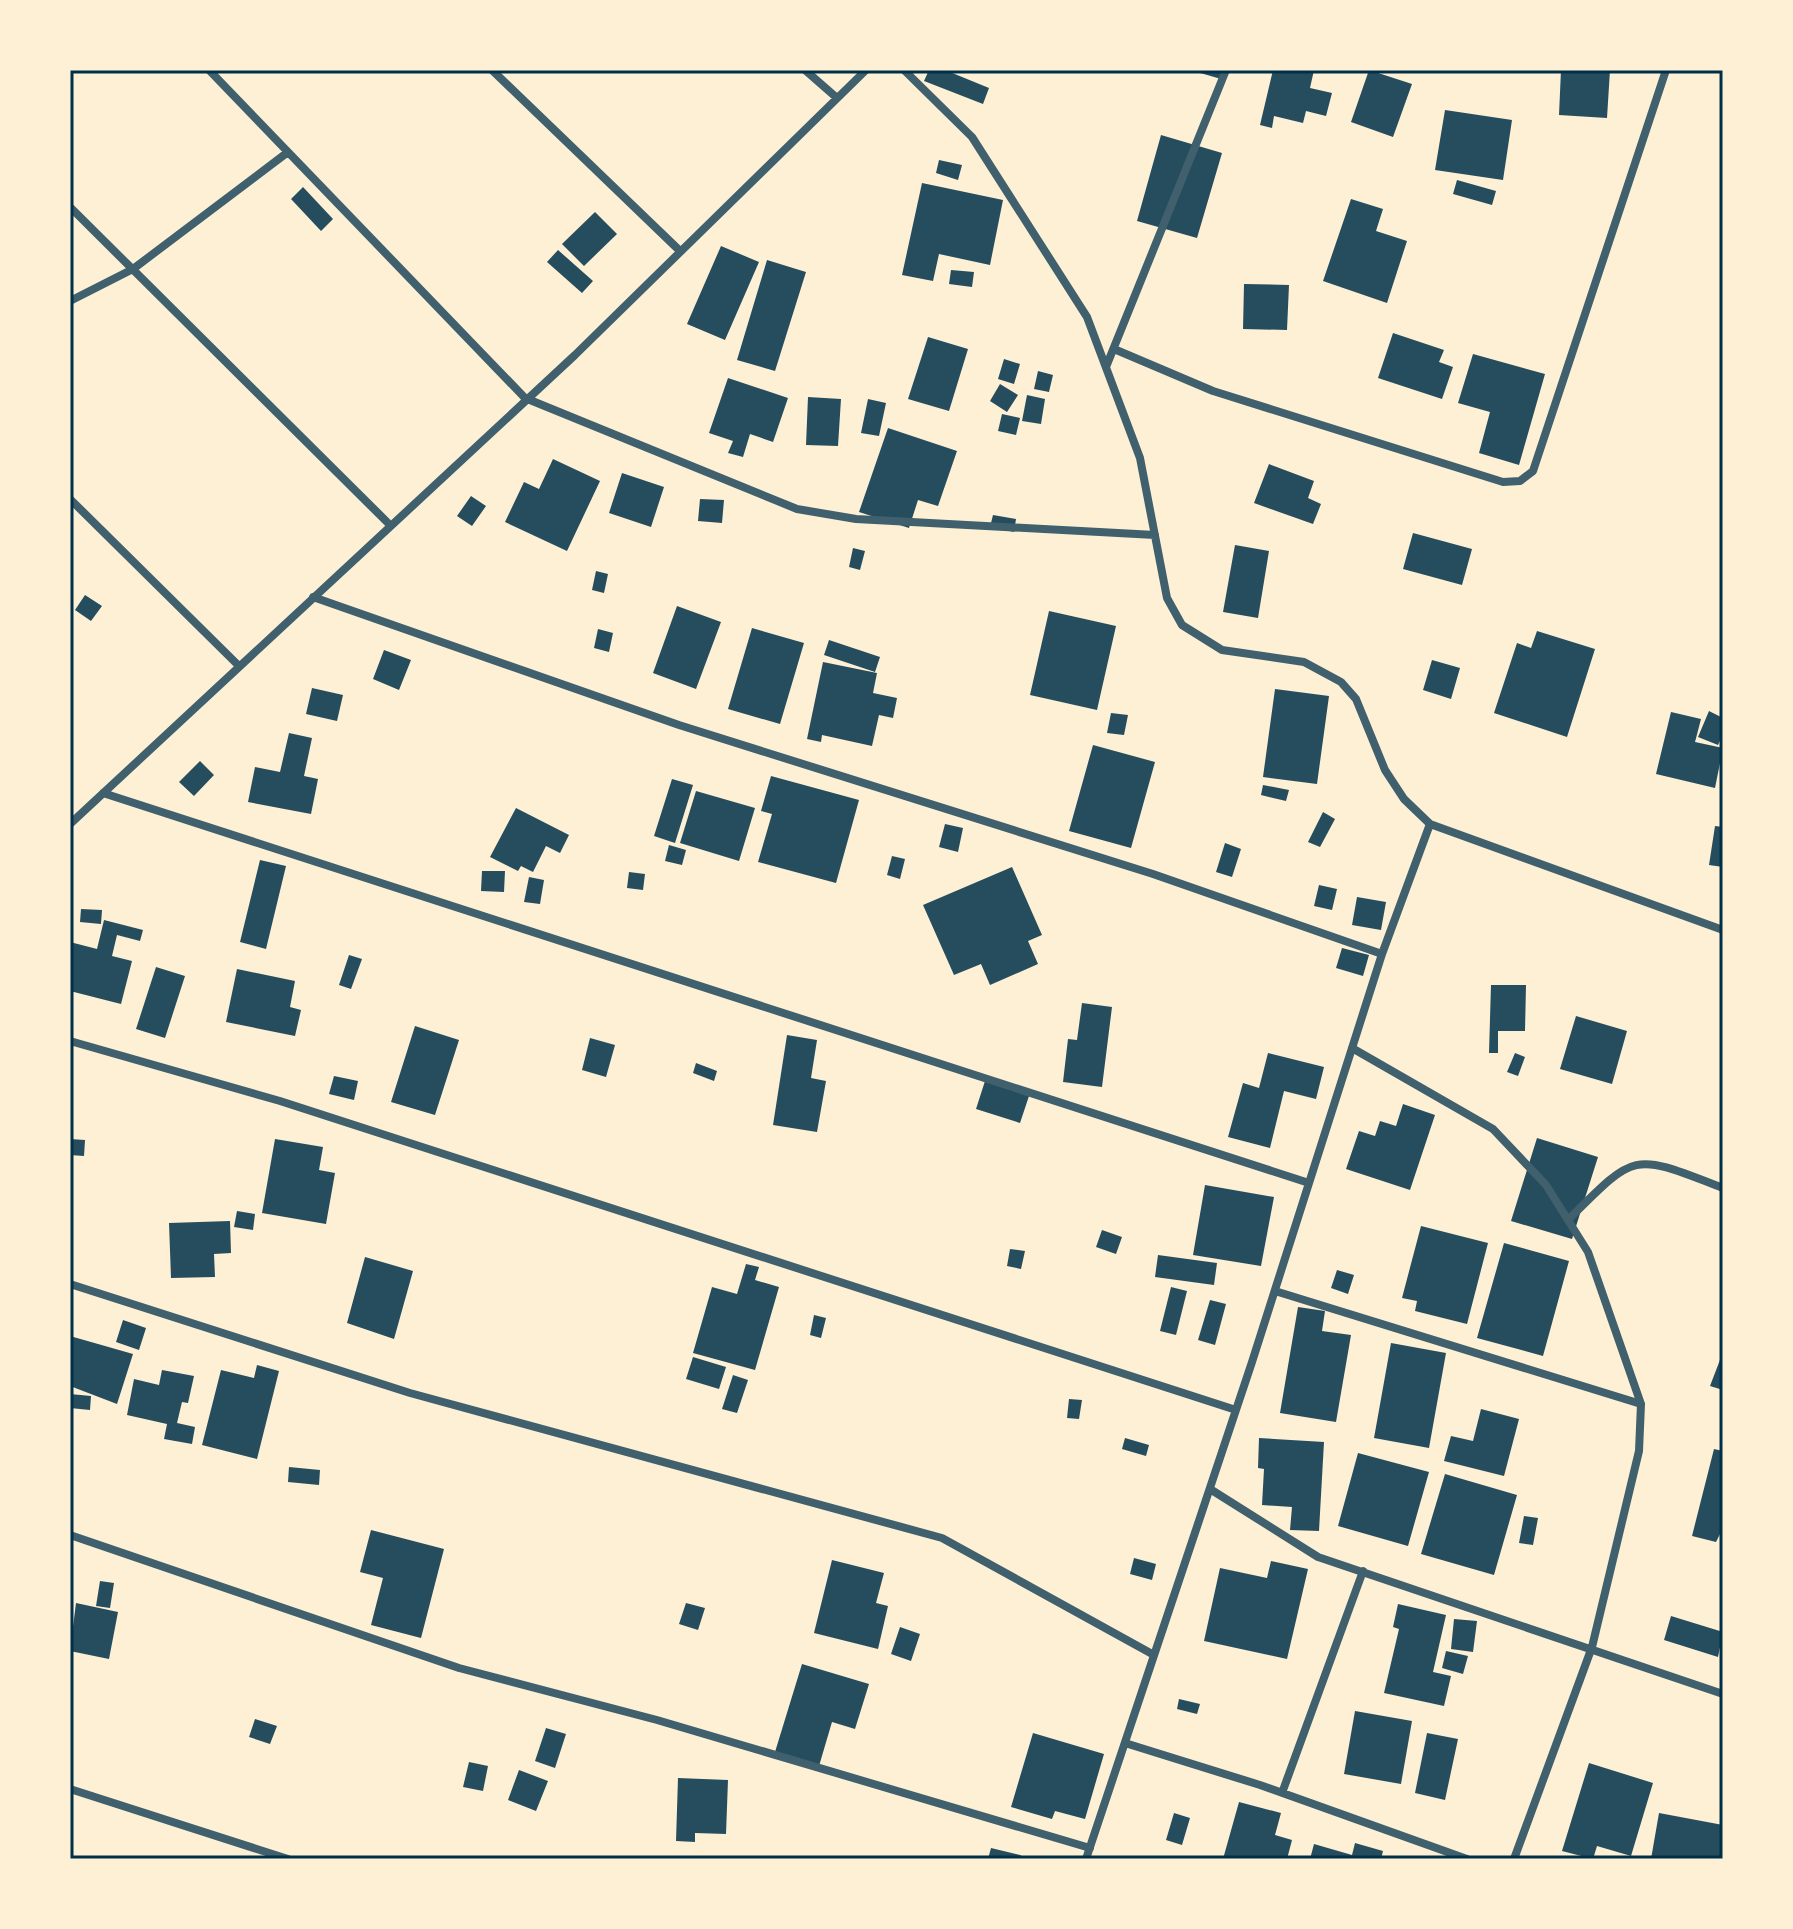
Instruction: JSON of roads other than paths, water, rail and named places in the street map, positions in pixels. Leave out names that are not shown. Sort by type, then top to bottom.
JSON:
[{"type":"street","points":[[209,70],[525,398],[797,509],[856,519],[1155,535]]},
{"type":"street","points":[[492,70],[679,250]]},
{"type":"street","points":[[805,70],[837,98]]},
{"type":"street","points":[[70,824],[525,398],[575,355],[866,70]]},
{"type":"street","points":[[904,70],[972,137],[1087,317],[1140,458],[1167,598],[1182,625],[1222,650],[1304,662],[1341,682],[1356,699],[1385,770],[1404,799],[1430,824],[1723,930]]},
{"type":"street","points":[[1106,367],[1226,70]]},
{"type":"street","points":[[1114,349],[1213,391],[1503,482],[1520,481],[1533,471],[1666,70]]},
{"type":"street","points":[[70,301],[133,269],[288,152]]},
{"type":"street","points":[[70,207],[390,525]]},
{"type":"street","points":[[70,499],[239,666]]},
{"type":"street","points":[[313,597],[679,725],[1153,874],[1382,954]]},
{"type":"street","points":[[103,793],[1309,1183]]},
{"type":"street","points":[[1086,1859],[1275,1291],[1382,954],[1430,824]]},
{"type":"street","points":[[70,1041],[280,1101],[1236,1410]]},
{"type":"street","points":[[1352,1048],[1493,1129],[1546,1185],[1588,1252],[1641,1404],[1639,1451],[1592,1647],[1514,1859]]},
{"type":"street","points":[[1568,1220],[1618,1170],[1631,1164],[1660,1164],[1723,1188]]},
{"type":"street","points":[[70,1284],[410,1393],[942,1538],[1154,1655]]},
{"type":"street","points":[[1275,1291],[1641,1404]]},
{"type":"street","points":[[1210,1489],[1318,1557],[1592,1647],[1723,1694]]},
{"type":"street","points":[[70,1535],[459,1668],[657,1720],[1090,1848]]},
{"type":"street","points":[[1282,1793],[1363,1571]]},
{"type":"street","points":[[1125,1743],[1282,1793],[1467,1859]]},
{"type":"street","points":[[70,1789],[288,1859]]}]
